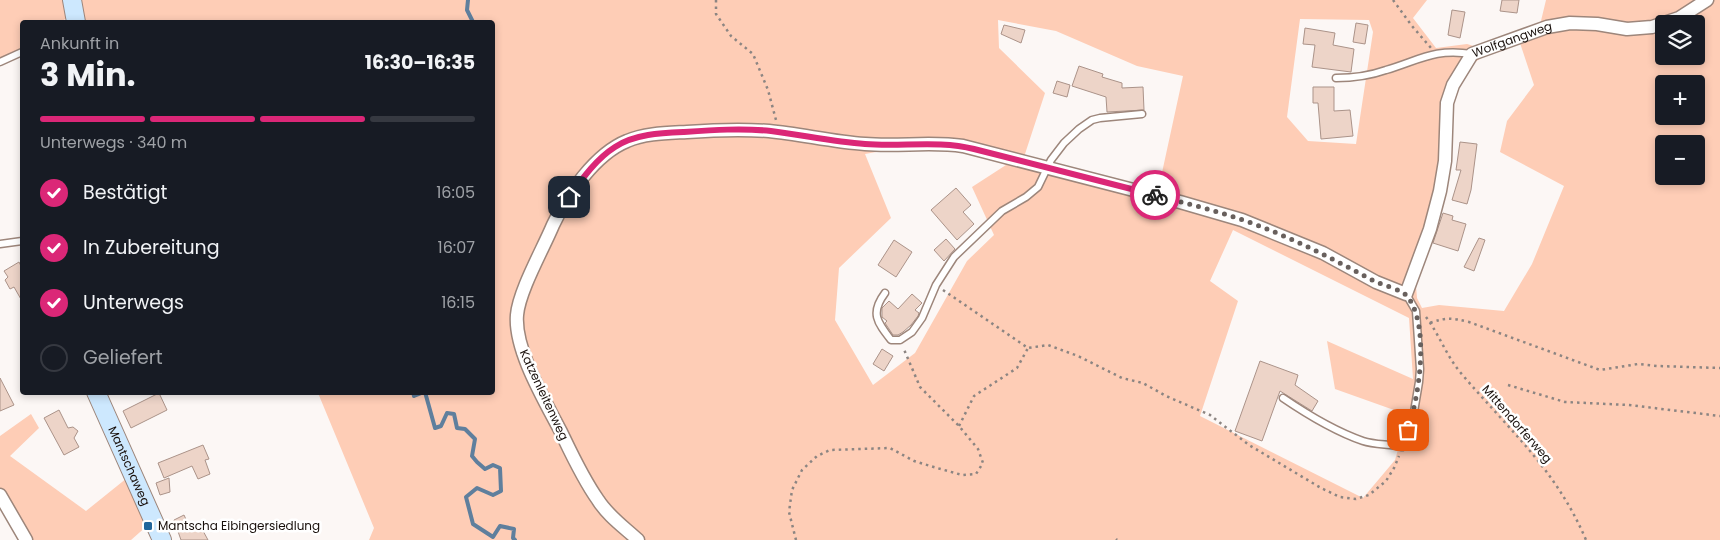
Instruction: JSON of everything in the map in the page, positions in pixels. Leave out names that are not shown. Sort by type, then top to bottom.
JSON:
[{"type":"street","points":[[72,0],[74,20]]},
{"type":"street","name":"Wolfgangweg","points":[[1406,294],[1430,229],[1440,191],[1445,162],[1447,103],[1453,85],[1472,54],[1547,27],[1570,23],[1597,24],[1627,29],[1652,28],[1679,18],[1707,0]]},
{"type":"street","name":"Katzenleitenweg","points":[[638,540],[613,518],[597,500],[585,479],[526,360],[518,333],[517,314],[522,293],[557,217],[569,197],[595,164],[613,148],[638,137],[727,130],[779,132],[866,144],[947,144],[1047,167],[1242,220],[1323,254],[1376,282],[1406,294]]},
{"type":"street","name":"Mantschaweg","points":[[97,395],[162,540]]},
{"type":"street","points":[[0,495],[26,540]]},
{"type":"lane","points":[[1336,78],[1359,78],[1435,53],[1455,51],[1472,54]]},
{"type":"lane","points":[[0,62],[20,53]]},
{"type":"lane","points":[[885,293],[878,302],[875,312],[880,326],[891,340],[900,340],[912,332],[917,325],[936,285],[954,257],[1002,211],[1026,197],[1038,187],[1047,167],[1070,137],[1092,120],[1107,116],[1142,114]]},
{"type":"lane","points":[[0,244],[20,241]]},
{"type":"lane","points":[[1283,398],[1316,419],[1365,442],[1402,447],[1414,412],[1420,376],[1419,331],[1416,311],[1406,294]]},
{"type":"path","points":[[716,0],[716,14],[726,29],[731,36],[753,54],[768,90],[779,132]]},
{"type":"path","points":[[1393,0],[1435,53]]},
{"type":"path","points":[[936,285],[1028,348],[1048,345],[1078,356],[1122,378],[1143,383],[1166,396],[1210,415],[1257,450],[1340,497],[1356,499],[1369,495],[1386,481],[1394,468],[1402,447]]},
{"type":"path","name":"Mittendorferweg","points":[[1586,540],[1563,495],[1546,468],[1459,370],[1430,323],[1452,318],[1469,322],[1600,370],[1638,364],[1720,368]]},
{"type":"path","points":[[796,540],[789,512],[792,490],[802,470],[817,456],[830,450],[890,448],[914,461],[962,475],[976,474],[983,463],[978,449],[959,426],[920,387],[900,340]]},
{"type":"path","points":[[959,426],[974,396],[1017,368],[1028,348]]},
{"type":"path","points":[[1508,385],[1565,402],[1629,405],[1720,416]]},
{"type":"shaded area","points":[[0,0],[65,0],[68,17],[64,20],[20,20],[20,49],[0,58]]},
{"type":"shaded area","points":[[1427,0],[1413,18],[1436,48],[1467,44],[1477,47],[1540,25],[1546,0],[1720,0],[1720,540],[643,540],[618,513],[613,523],[634,540],[369,540],[374,528],[319,395],[495,395],[495,20],[82,20],[78,1]],"holes":[[[1300,19],[1369,20],[1373,32],[1356,144],[1308,141],[1287,117]],[[998,20],[1056,31],[1137,66],[1183,76],[1158,191],[1024,157],[1045,93],[999,48]],[[1519,40],[1534,85],[1507,121],[1500,152],[1564,186],[1532,264],[1504,311],[1439,305],[1422,308],[1417,298],[1416,286],[1448,181],[1452,110],[1459,88],[1471,65],[1491,51]],[[928,147],[972,152],[1006,165],[972,187],[994,235],[967,261],[915,353],[873,385],[835,320],[839,268],[891,218],[865,154],[893,149]],[[1233,230],[1409,318],[1413,379],[1327,341],[1335,389],[1408,415],[1395,460],[1363,498],[1200,416],[1238,301],[1210,281]]]},
{"type":"shaded area","points":[[31,414],[39,428],[10,456],[86,511],[127,478],[148,525],[131,540],[29,540],[0,489],[0,436]]},
{"type":"building","points":[[1502,0],[1519,0],[1517,13],[1500,11]]},
{"type":"building","points":[[1452,10],[1465,12],[1460,38],[1448,35]]},
{"type":"building","points":[[1356,23],[1368,25],[1365,44],[1353,42]]},
{"type":"building","points":[[1004,25],[1025,30],[1021,43],[1001,34]]},
{"type":"building","points":[[1305,28],[1335,33],[1333,45],[1354,49],[1351,72],[1312,67],[1315,45],[1303,44]]},
{"type":"building","points":[[1079,66],[1103,74],[1102,77],[1122,83],[1122,88],[1143,87],[1144,110],[1107,112],[1106,97],[1072,86]]},
{"type":"building","points":[[1057,81],[1070,85],[1067,97],[1053,93]]},
{"type":"building","points":[[1313,87],[1334,87],[1334,111],[1350,110],[1353,136],[1321,139],[1318,103],[1313,103]]},
{"type":"building","points":[[1460,142],[1477,144],[1471,190],[1467,204],[1452,200],[1461,170],[1456,170]]},
{"type":"building","points":[[956,188],[971,205],[963,212],[974,224],[957,240],[931,210]]},
{"type":"building","points":[[1443,213],[1453,216],[1452,220],[1466,224],[1458,251],[1433,243]]},
{"type":"building","points":[[1479,238],[1485,240],[1474,271],[1464,267]]},
{"type":"building","points":[[946,239],[955,249],[944,261],[934,250]]},
{"type":"building","points":[[894,240],[912,252],[896,277],[878,265]]},
{"type":"building","points":[[19,262],[20,298],[14,287],[10,289],[5,280],[8,277],[4,271]]},
{"type":"building","points":[[912,294],[922,303],[915,310],[919,313],[918,316],[903,332],[893,335],[885,323],[887,321],[882,317],[882,308],[889,301],[898,309]]},
{"type":"building","points":[[882,349],[893,356],[884,371],[873,364]]},
{"type":"building","points":[[1260,361],[1298,375],[1295,385],[1318,401],[1312,411],[1280,391],[1262,441],[1235,431]]},
{"type":"building","points":[[0,378],[14,405],[0,411]]},
{"type":"building","points":[[155,395],[160,395],[167,410],[131,428],[123,411]]},
{"type":"building","points":[[59,410],[68,428],[73,427],[78,431],[74,438],[79,447],[64,455],[44,418]]},
{"type":"building","points":[[203,445],[209,459],[205,460],[210,474],[198,479],[192,466],[164,478],[158,463]]},
{"type":"building","points":[[169,478],[170,492],[160,495],[156,483]]},
{"type":"building","points":[[184,515],[189,526],[196,523],[199,531],[202,529],[208,540],[181,540],[174,520]]},
{"type":"waterway","points":[[468,0],[467,10],[472,20]]},
{"type":"waterway","points":[[426,395],[435,428],[441,426],[447,413],[454,414],[457,428],[465,429],[475,439],[472,456],[477,462],[485,469],[493,465],[500,468],[501,491],[493,495],[477,488],[466,497],[473,524],[493,537],[500,526],[514,529],[513,538],[515,540]]},
{"type":"way so far","points":[[1155,195],[1242,220],[1323,254],[1376,282],[1406,294],[1416,311],[1419,331],[1420,370],[1418,394],[1408,430]]},
{"type":"place","name":"Mantscha Eibingersiedlung","points":[[148,526]]},
{"type":"route","points":[[569,197],[595,164],[613,148],[626,141],[638,137],[670,133],[727,130],[771,131],[878,145],[947,144],[963,146],[1155,195]]}]
